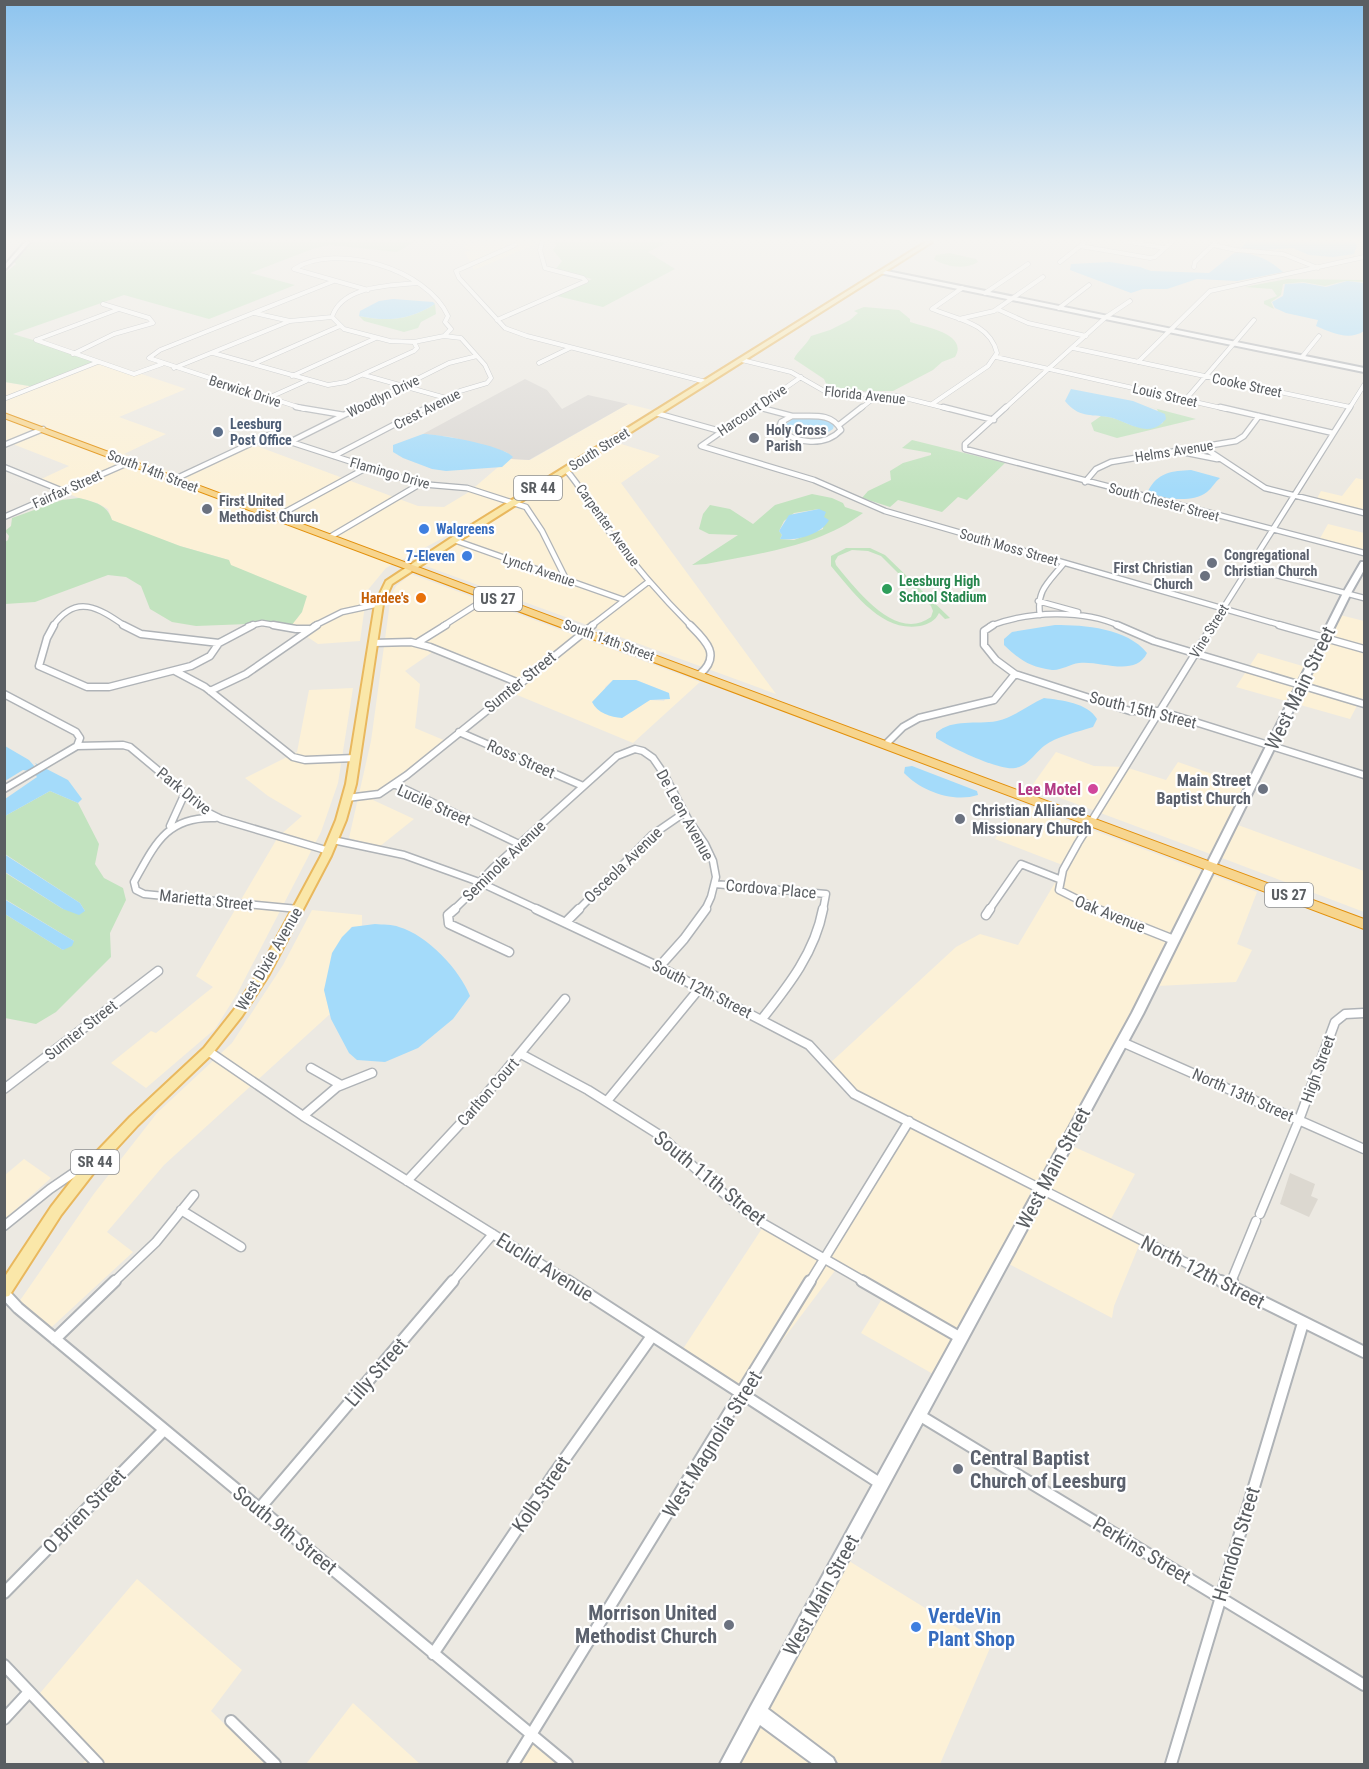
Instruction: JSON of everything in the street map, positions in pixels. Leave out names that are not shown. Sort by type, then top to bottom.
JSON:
[{"type":"highway","name":"South 14th Street","points":[[4,415],[1213,866]]},
{"type":"highway","name":"US 27","points":[[1213,866],[1365,924]]},
{"type":"main road","name":"SR 44","points":[[706,382],[798,325]]},
{"type":"main road","points":[[1143,325],[1365,370]]},
{"type":"main road","name":"South Street","points":[[412,567],[706,382]]},
{"type":"main road","name":"West Main Street","points":[[729,1764],[1122,1042],[1213,866],[1347,593],[1365,564]]},
{"type":"main road","name":"West Dixie Avenue","points":[[4,1292],[56,1211],[103,1153],[208,1051],[250,996],[331,845],[347,798],[355,758],[379,604],[385,588],[412,567]]},
{"type":"main road","points":[[757,1712],[827,1764]]},
{"type":"street","points":[[78,325],[36,340],[134,374],[162,364]]},
{"type":"street","points":[[73,354],[114,334],[147,325]]},
{"type":"street","name":"Berwick Drive","points":[[225,325],[155,352],[149,358],[174,369],[298,408],[344,415]]},
{"type":"street","points":[[174,369],[281,325]]},
{"type":"street","points":[[253,364],[340,326],[376,338],[414,342],[444,336],[451,330],[448,325]]},
{"type":"street","points":[[502,325],[513,332],[706,382]]},
{"type":"street","points":[[932,404],[988,366],[996,357],[997,346],[991,338],[971,325]]},
{"type":"street","points":[[1035,325],[1086,336]]},
{"type":"street","points":[[994,420],[1098,325]]},
{"type":"street","points":[[1138,362],[1176,325]]},
{"type":"street","points":[[1186,399],[1250,325]]},
{"type":"street","name":"Crest Avenue","points":[[334,456],[446,398],[490,380],[489,372],[464,340],[444,336]]},
{"type":"street","points":[[1302,357],[1318,336]]},
{"type":"street","points":[[292,376],[376,338]]},
{"type":"street","points":[[213,352],[306,381],[334,385],[363,375],[414,351],[417,348],[414,342]]},
{"type":"street","points":[[539,363],[570,348]]},
{"type":"street","name":"Cooke Street","points":[[1073,348],[1350,407]]},
{"type":"street","name":"Woodlyn Drive","points":[[290,442],[449,363],[477,356]]},
{"type":"street","name":"Louis Street","points":[[996,357],[1333,433]]},
{"type":"street","name":"Florida Avenue","points":[[742,360],[801,377],[816,389],[826,392],[891,395],[994,420]]},
{"type":"street","points":[[4,399],[98,362]]},
{"type":"street","points":[[363,375],[446,398]]},
{"type":"street","name":"Harcourt Drive","points":[[703,443],[801,377]]},
{"type":"street","points":[[268,398],[306,381]]},
{"type":"street","name":"Vine Street","points":[[1059,879],[1092,820],[1195,653],[1365,385]]},
{"type":"street","points":[[839,425],[878,395]]},
{"type":"street","points":[[757,407],[792,416],[819,416],[831,419],[839,425]]},
{"type":"street","points":[[656,413],[720,431]]},
{"type":"street","points":[[792,416],[781,422],[778,429],[787,436],[801,440],[830,438],[839,432],[839,425]]},
{"type":"street","name":"Helms Avenue","points":[[1085,482],[1096,469],[1111,462],[1203,447],[1242,438],[1259,416]]},
{"type":"street","name":"South Chester Street","points":[[994,420],[965,444],[964,448],[1085,482],[1365,553]]},
{"type":"street","points":[[4,445],[43,429]]},
{"type":"street","name":"Flamingo Drive","points":[[175,479],[268,435],[420,484],[467,488],[514,503]]},
{"type":"street","name":"South Moss Street","points":[[703,443],[701,446],[703,448],[814,480],[872,507],[1365,649]]},
{"type":"street","points":[[1203,447],[1259,485],[1293,496],[1365,513]]},
{"type":"street","points":[[1178,451],[1222,460]]},
{"type":"street","name":"Fairfax Street","points":[[4,518],[130,462]]},
{"type":"street","points":[[4,467],[63,491]]},
{"type":"street","points":[[276,517],[368,467]]},
{"type":"street","name":"Carpenter Avenue","points":[[566,470],[576,481],[601,521],[648,582]]},
{"type":"street","points":[[330,537],[420,484]]},
{"type":"street","points":[[514,503],[528,510],[542,531],[566,579]]},
{"type":"street","name":"Lynch Avenue","points":[[454,540],[624,600]]},
{"type":"street","points":[[1040,615],[1038,601],[1042,589],[1064,563]]},
{"type":"street","points":[[1249,568],[1365,598]]},
{"type":"street","points":[[648,582],[708,645],[710,662],[700,674]]},
{"type":"street","name":"Sumter Street","points":[[394,784],[648,582]]},
{"type":"street","points":[[417,643],[489,596]]},
{"type":"street","points":[[1038,601],[1122,626],[1154,641],[1365,704]]},
{"type":"street","points":[[210,691],[250,672],[326,618],[351,607],[379,604]]},
{"type":"street","points":[[219,643],[143,634],[93,606],[84,606],[73,608],[57,618],[50,629],[39,663],[40,667],[91,688],[109,687],[176,671],[210,656],[219,643],[255,623],[299,630],[309,629]]},
{"type":"street","points":[[887,743],[903,727],[919,718],[994,700],[1015,674],[996,660],[984,645],[984,631],[991,626],[1040,615],[1085,616]]},
{"type":"street","points":[[373,644],[417,643],[519,683]]},
{"type":"street","points":[[176,671],[210,691],[293,757],[305,760],[355,758]]},
{"type":"street","name":"South 15th Street","points":[[1015,674],[1130,711],[1160,711],[1365,775]]},
{"type":"street","points":[[4,694],[76,732],[80,738],[78,746],[4,789]]},
{"type":"street","name":"Ross Street","points":[[459,732],[583,786]]},
{"type":"street","name":"Park Drive","points":[[78,746],[123,745],[130,747],[185,793],[221,819],[331,845]]},
{"type":"street","name":"De Leon Avenue","points":[[616,756],[634,749],[647,753],[661,770],[684,813],[710,853],[714,866],[715,884],[691,930],[659,967]]},
{"type":"street","name":"Seminole Avenue","points":[[509,952],[448,924],[448,915],[474,892],[479,882],[519,844],[616,756]]},
{"type":"street","name":"Lucile Street","points":[[347,798],[374,795],[394,784],[519,844]]},
{"type":"street","points":[[170,826],[185,793]]},
{"type":"street","name":"Osceola Avenue","points":[[566,922],[652,835],[684,813]]},
{"type":"street","points":[[170,826],[200,817],[221,819]]},
{"type":"street","name":"Marietta Street","points":[[170,826],[134,882],[139,893],[297,909]]},
{"type":"street","name":"South 12th Street","points":[[331,845],[404,855],[479,882],[566,922],[810,1045],[828,1064],[840,1082],[854,1094],[1042,1188]]},
{"type":"street","points":[[986,915],[1021,864],[1059,879]]},
{"type":"street","name":"Oak Avenue","points":[[1059,879],[1059,891],[1075,900],[1174,940]]},
{"type":"street","name":"Cordova Place","points":[[715,884],[826,894],[820,927],[810,953],[791,983],[762,1019]]},
{"type":"street","name":"Sumter Street","points":[[4,1089],[158,971]]},
{"type":"street","points":[[607,1101],[699,989]]},
{"type":"street","name":"Carlton Court","points":[[407,1181],[521,1054],[565,999]]},
{"type":"street","name":"High Street","points":[[1230,1286],[1299,1120],[1335,1022],[1340,1016],[1365,1013]]},
{"type":"street","name":"North 13th Street","points":[[1122,1042],[1365,1149]]},
{"type":"street","name":"Euclid Avenue","points":[[208,1051],[303,1116],[652,1335],[881,1484]]},
{"type":"street","name":"South 11th Street","points":[[521,1054],[607,1101],[674,1146],[712,1184],[749,1214],[961,1338]]},
{"type":"street","points":[[311,1068],[340,1085]]},
{"type":"street","points":[[303,1116],[340,1085],[372,1073]]},
{"type":"street","name":"West Magnolia Street","points":[[513,1764],[743,1394],[909,1121]]},
{"type":"street","points":[[4,1226],[50,1189],[103,1153]]},
{"type":"street","name":"North 12th Street","points":[[1042,1188],[1230,1286],[1365,1352]]},
{"type":"street","points":[[56,1339],[156,1242],[194,1196]]},
{"type":"street","points":[[181,1210],[241,1247]]},
{"type":"street","name":"Lilly Street","points":[[259,1509],[493,1234]]},
{"type":"street","name":"South 9th Street","points":[[4,1292],[18,1308],[567,1764]]},
{"type":"street","name":"Herndon Street","points":[[1171,1764],[1303,1323]]},
{"type":"street","name":"Kolb Street","points":[[433,1654],[652,1335]]},
{"type":"street","name":"Perkins Street","points":[[919,1415],[1365,1685]]},
{"type":"street","name":"O Brien Street","points":[[4,1593],[164,1430]]},
{"type":"street","points":[[4,1665],[98,1764]]},
{"type":"street","points":[[4,1719],[29,1692]]},
{"type":"street","points":[[231,1721],[275,1764]]},
{"type":"shaded area","points":[[103,361],[186,389],[119,417],[166,434],[124,454],[182,476],[251,444],[418,506],[444,507],[469,492],[511,459],[530,460],[628,404],[652,410],[480,518],[400,561],[5,413],[4,382],[35,387]]},
{"type":"shaded area","points":[[525,379],[547,390],[562,409],[588,395],[628,404],[529,460],[511,459],[512,457],[506,452],[451,437],[423,434]]},
{"type":"shaded area","points":[[4,417],[395,563],[386,568],[367,591],[360,641],[318,644],[291,626],[302,612],[291,590],[230,565],[229,560],[127,527],[112,520],[108,509],[97,503],[37,481],[69,466],[5,441]]},
{"type":"shaded area","points":[[618,443],[660,456],[621,483],[776,694],[423,565]]},
{"type":"shaded area","points":[[1356,478],[1364,480],[1364,514],[1315,502],[1321,491],[1342,496]]},
{"type":"shaded area","points":[[1328,524],[1364,533],[1364,553],[1318,542]]},
{"type":"shaded area","points":[[411,574],[700,682],[633,743],[510,692],[520,685],[434,651],[405,671],[420,684],[415,728],[446,741],[373,800],[414,819],[379,847],[349,838],[371,741],[391,595],[396,586]],"holes":[[[613,680],[636,680],[669,693],[664,701],[650,700],[622,718],[605,687]]]},
{"type":"shaded area","points":[[1340,615],[1364,621],[1364,703],[1359,702],[1350,719],[1297,704]]},
{"type":"shaded area","points":[[1258,653],[1306,667],[1289,702],[1236,687]]},
{"type":"shaded area","points":[[353,688],[338,783],[321,832],[237,994],[215,1029],[146,1088],[111,1063],[151,1031],[156,1033],[213,987],[196,976],[278,837],[302,816],[268,796],[245,778],[297,752],[309,690]]},
{"type":"shaded area","points":[[1056,752],[1094,766],[1125,767],[1166,780],[1178,762],[1247,786],[1213,855],[1031,787]]},
{"type":"shaded area","points":[[1021,803],[1204,872],[1132,1012],[933,1374],[861,1333],[885,1294],[837,1268],[742,1394],[679,1355],[763,1227],[823,1260],[910,1123],[847,1089],[828,1065],[956,947],[980,934],[1018,945],[1065,866],[995,839]]},
{"type":"shaded area","points":[[1238,825],[1364,871],[1364,912],[1222,858]]},
{"type":"shaded area","points":[[1213,875],[1257,892],[1237,944],[1252,950],[1236,982],[1157,986]]},
{"type":"shaded area","points":[[312,910],[362,915],[362,926],[351,927],[324,990],[330,1014],[164,1165],[107,1232],[133,1252],[42,1336],[12,1312],[93,1195],[157,1113],[232,1043],[283,965]]},
{"type":"shaded area","points":[[1072,1146],[1135,1174],[1107,1226],[1140,1243],[1114,1306],[1112,1318],[1009,1264]]},
{"type":"shaded area","points":[[24,1159],[51,1178],[5,1219],[5,1175]]},
{"type":"shaded area","points":[[1290,1173],[1315,1184],[1311,1196],[1318,1199],[1309,1217],[1280,1204]]},
{"type":"shaded area","points":[[849,1561],[990,1648],[940,1764],[840,1764],[768,1710]]},
{"type":"shaded area","points":[[137,1579],[242,1670],[211,1711],[266,1764],[82,1764],[89,1757],[35,1699]]},
{"type":"shaded area","points":[[353,1703],[420,1764],[306,1764]]},
{"type":"shaded area","points":[[760,1724],[814,1764],[739,1764]]},
{"type":"shaded area","points":[[536,1735],[570,1764],[517,1764]]},
{"type":"green space","points":[[4,325],[40,325],[13,334],[103,361],[35,387],[5,382]]},
{"type":"green space","points":[[377,325],[420,325],[418,328],[404,332]]},
{"type":"green space","points":[[841,325],[919,325],[951,337],[958,349],[955,357],[942,362],[933,370],[893,391],[833,391],[828,388],[824,379],[794,359],[811,336]]},
{"type":"green space","points":[[1146,406],[1196,419],[1117,438],[1094,431],[1091,423],[1101,416],[1137,427],[1163,423],[1157,409]]},
{"type":"green space","points":[[912,440],[1005,463],[967,500],[958,497],[942,512],[898,500],[890,507],[862,498],[868,491],[891,480],[890,471],[903,463],[931,455],[931,453],[902,448]]},
{"type":"green space","points":[[812,494],[832,498],[843,503],[845,507],[863,513],[846,525],[808,541],[768,552],[692,565],[738,535],[709,534],[699,529],[703,514],[710,505],[730,509],[753,524],[775,505]],"holes":[[[819,509],[824,517],[823,529],[794,540],[780,539],[782,535],[779,531],[784,521],[794,513]]]},
{"type":"green space","points":[[79,498],[95,502],[103,507],[112,520],[180,546],[229,560],[231,565],[307,596],[302,612],[291,626],[248,624],[196,626],[172,622],[150,609],[141,586],[126,577],[108,575],[35,602],[5,604],[5,542],[9,536],[5,531],[11,526],[12,518],[62,500]]},
{"type":"green space","points":[[846,548],[870,548],[885,555],[950,618],[945,619],[939,613],[934,620],[926,624],[906,626],[881,617],[859,598],[831,566],[831,556]],"holes":[[[852,550],[868,551],[881,556],[931,606],[933,611],[931,617],[918,623],[904,623],[891,618],[878,610],[854,587],[835,561],[838,556]]]},
{"type":"green space","points":[[50,791],[78,803],[99,844],[95,864],[104,878],[123,888],[126,900],[110,933],[111,957],[56,1012],[36,1024],[5,1018],[5,914],[63,950],[74,941],[5,899],[4,872],[63,909],[85,911],[80,903],[5,854],[5,816]]},
{"type":"water","points":[[1364,325],[1364,331],[1346,336],[1316,326]]},
{"type":"water","points":[[1071,389],[1133,401],[1165,414],[1166,419],[1159,425],[1145,429],[1108,417],[1080,413],[1065,401]]},
{"type":"water","points":[[809,417],[829,421],[834,425],[833,429],[810,436],[786,428],[786,424],[794,418]]},
{"type":"water","points":[[423,434],[456,438],[485,445],[513,457],[502,467],[446,471],[432,469],[393,452],[393,445]]},
{"type":"water","points":[[1191,470],[1220,478],[1207,492],[1194,498],[1169,498],[1148,491],[1161,476]]},
{"type":"water","points":[[819,509],[826,512],[824,517],[829,520],[820,530],[800,538],[780,539],[782,535],[779,531],[789,515]]},
{"type":"water","points":[[1055,625],[1092,627],[1117,633],[1139,645],[1147,653],[1134,665],[1079,663],[1052,670],[1025,662],[1004,645],[1004,639],[1012,632]]},
{"type":"water","points":[[613,680],[636,680],[669,693],[670,699],[650,700],[622,718],[609,715],[597,709],[592,702]]},
{"type":"water","points":[[1044,698],[1081,706],[1097,719],[1093,727],[1049,743],[1028,762],[1015,768],[987,762],[936,738],[936,733],[950,725],[1004,719]]},
{"type":"water","points":[[5,746],[29,760],[35,767],[29,771],[23,770],[5,781]]},
{"type":"water","points":[[35,763],[68,780],[82,799],[78,803],[50,791],[5,816],[5,799],[37,777],[33,771],[38,767]]},
{"type":"water","points":[[912,766],[977,791],[978,795],[948,796],[928,790],[904,773],[905,767]]},
{"type":"water","points":[[4,854],[80,903],[85,911],[79,915],[63,909],[5,872]]},
{"type":"water","points":[[4,899],[74,941],[72,946],[63,950],[5,914]]},
{"type":"water","points":[[390,925],[410,931],[431,945],[459,975],[470,996],[453,1019],[418,1048],[385,1062],[357,1060],[349,1053],[331,1019],[324,990],[332,953],[342,937],[352,927]]},
{"type":"place","name":"Leesburg Post Office","points":[[218,432]]},
{"type":"place","name":"Holy Cross Parish","points":[[754,438]]},
{"type":"place","name":"First United Methodist Church","points":[[207,509]]},
{"type":"place","name":"Walgreens","points":[[424,529]]},
{"type":"place","name":"7-Eleven","points":[[467,556]]},
{"type":"place","name":"Congregational Christian Church","points":[[1212,563]]},
{"type":"place","name":"First Christian Church","points":[[1205,576]]},
{"type":"place","name":"Leesburg High School Stadium","points":[[887,589]]},
{"type":"place","name":"Hardee's","points":[[421,598]]},
{"type":"place","name":"Lee Motel","points":[[1093,789]]},
{"type":"place","name":"Main Street Baptist Church","points":[[1263,789]]},
{"type":"place","name":"Christian Alliance Missionary Church","points":[[960,819]]},
{"type":"place","name":"Central Baptist Church of Leesburg","points":[[958,1469]]},
{"type":"place","name":"Morrison United Methodist Church","points":[[729,1625]]},
{"type":"place","name":"VerdeVin Plant Shop","points":[[916,1627]]}]
